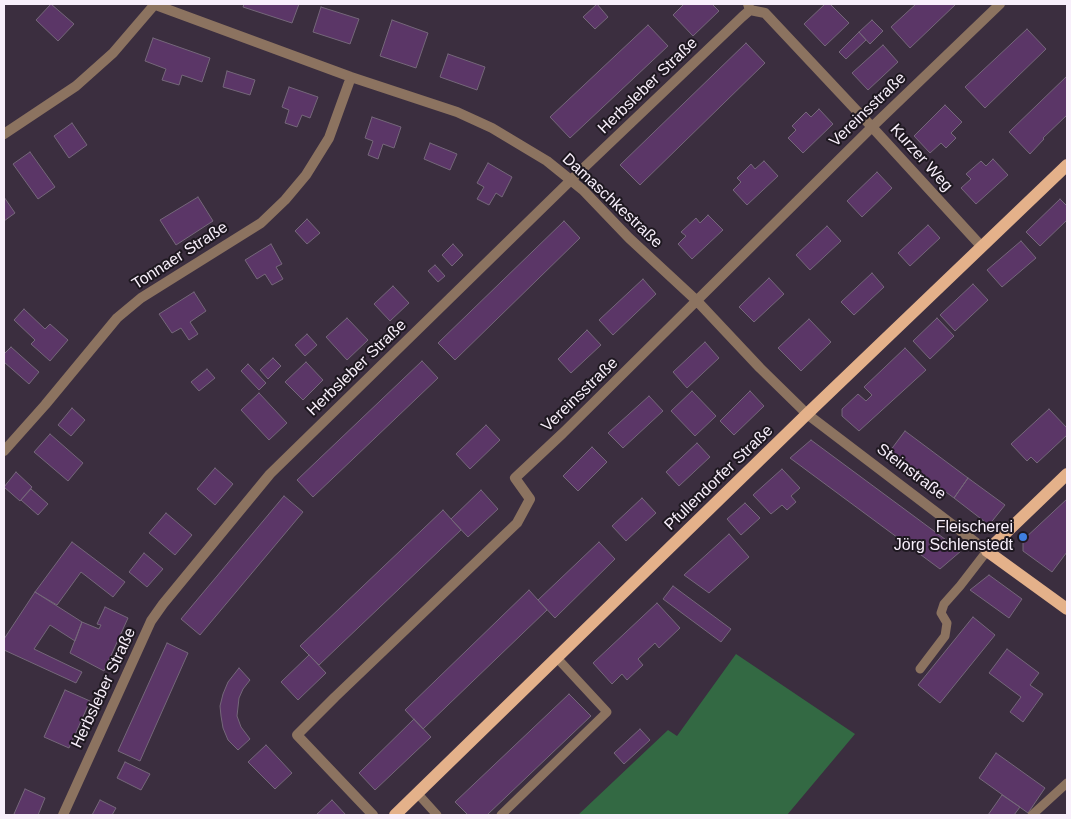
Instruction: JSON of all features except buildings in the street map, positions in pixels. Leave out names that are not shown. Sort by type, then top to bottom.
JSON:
[{"type":"main road","name":"Pfullendorfer Straße","points":[[395,815],[1067,164]]},
{"type":"main road","points":[[987,551],[1067,474]]},
{"type":"main road","name":"Steinstraße","points":[[987,551],[1067,609]]},
{"type":"street","name":"Damaschkestraße","points":[[154,4],[351,77],[457,112],[492,128],[547,161],[583,190],[606,212],[629,238],[697,301],[760,368],[808,414]]},
{"type":"street","points":[[4,134],[76,86],[113,53],[154,4]]},
{"type":"street","name":"Vereinsstraße","points":[[373,815],[297,735],[517,523],[530,499],[515,478],[1000,4]]},
{"type":"street","name":"Kurzer Weg","points":[[749,7],[765,13],[982,247]]},
{"type":"street","name":"Herbsleber Straße","points":[[62,815],[151,621],[270,474],[571,180],[742,17],[749,7]]},
{"type":"street","name":"Tonnaer Straße","points":[[4,451],[117,318],[141,298],[261,223],[285,200],[306,175],[329,138],[351,77]]},
{"type":"street","name":"Steinstraße","points":[[808,414],[987,551]]},
{"type":"lane","points":[[920,669],[945,636],[947,623],[941,613],[944,604],[987,551]]},
{"type":"lane","points":[[501,815],[607,712],[557,658]]},
{"type":"lane","points":[[1032,815],[1067,783]]},
{"type":"lane","points":[[418,794],[437,815]]},
{"type":"green space","points":[[736,654],[855,734],[787,815],[578,815],[668,730],[677,736]]},
{"type":"place","name":"Fleischerei Jörg Schlenstedt","points":[[1023,537]]}]
